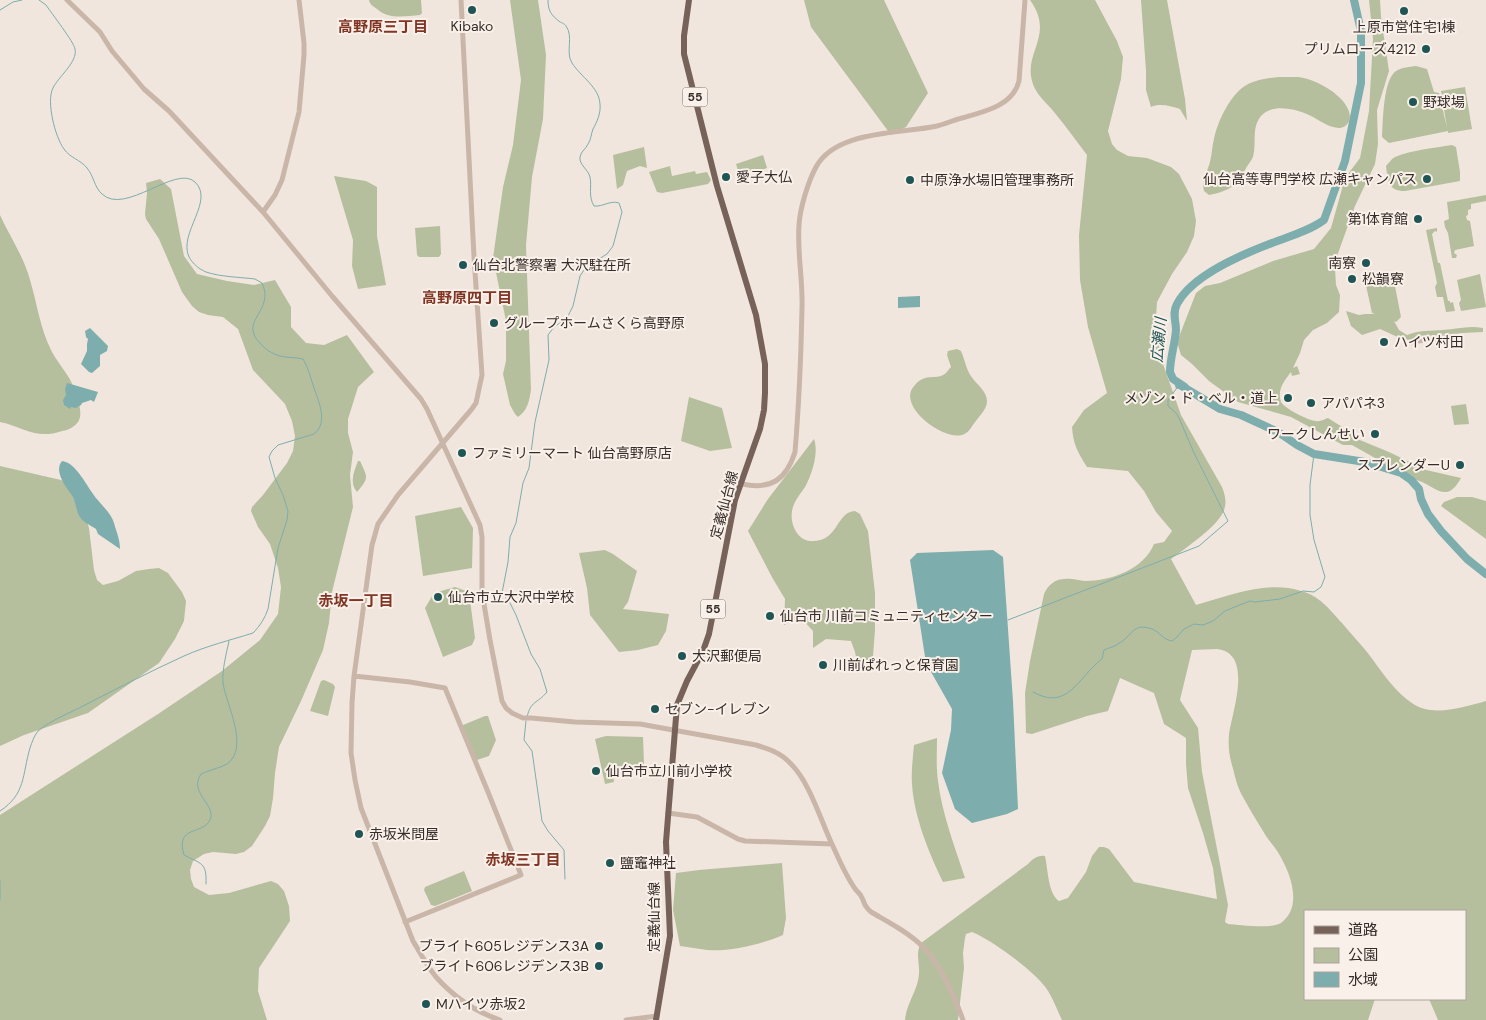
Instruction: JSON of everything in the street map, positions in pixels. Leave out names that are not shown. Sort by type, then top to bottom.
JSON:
[{"type":"main road","name":"定義仙台線","points":[[657,1018],[670,936],[666,842],[674,729],[678,701],[703,651],[708,634],[729,527],[760,429],[766,393],[765,364],[756,315],[717,186],[684,54],[684,36],[689,0]]},
{"type":"street","points":[[67,0],[100,32],[112,51],[144,89],[169,110],[263,212],[332,296],[421,399],[480,525],[482,537],[482,592],[502,701],[506,708],[523,718],[564,722],[629,723],[674,729],[756,745],[780,755],[791,763],[799,774],[832,844],[862,897],[865,907],[915,939],[936,961],[963,1020]]},
{"type":"street","points":[[263,212],[275,195],[282,180],[299,112],[304,55],[299,0]]},
{"type":"street","points":[[461,0],[482,375],[476,403],[398,495],[378,524],[372,545],[354,676],[351,753],[361,808],[413,941],[436,977],[464,1001],[500,1020]]},
{"type":"street","points":[[742,484],[756,487],[776,481],[791,464],[795,452],[802,308],[799,223],[816,166],[827,153],[845,144],[882,132],[936,126],[996,107],[1007,100],[1014,93],[1019,81],[1025,0]]},
{"type":"street","points":[[1410,342],[1458,336]]},
{"type":"street","points":[[354,676],[444,688],[521,874],[405,922]]},
{"type":"street","points":[[668,813],[698,817],[745,841],[832,844]]},
{"type":"street","points":[[626,1020],[657,1018]]},
{"type":"green space","points":[[369,0],[421,0],[422,13],[420,15],[403,16],[387,15],[372,5]]},
{"type":"green space","points":[[510,0],[538,0],[546,55],[543,119],[532,177],[526,245],[531,390],[529,402],[518,417],[510,405],[503,374],[506,361],[506,321],[493,258],[503,187],[513,145],[521,80]]},
{"type":"green space","points":[[804,0],[884,0],[928,93],[906,127],[891,135],[811,27]]},
{"type":"green space","points":[[1030,0],[1095,0],[1117,41],[1123,57],[1121,79],[1108,131],[1112,144],[1117,150],[1128,156],[1147,158],[1171,167],[1179,174],[1192,199],[1196,221],[1194,236],[1187,252],[1172,274],[1157,302],[1156,318],[1157,337],[1163,364],[1181,415],[1222,487],[1225,498],[1224,510],[1215,523],[1171,559],[1196,605],[1248,590],[1262,588],[1288,588],[1308,593],[1328,608],[1364,648],[1386,678],[1411,702],[1430,710],[1444,710],[1486,701],[1486,1020],[1438,1020],[1429,1000],[1466,1000],[1466,910],[1304,910],[1304,1000],[1375,1000],[1368,1020],[1062,1020],[1048,992],[1032,973],[1001,949],[972,932],[966,934],[965,938],[964,968],[958,1020],[905,1020],[907,1008],[918,980],[918,955],[921,943],[1037,857],[1045,856],[1049,881],[1055,898],[1059,901],[1068,898],[1086,872],[1092,856],[1099,847],[1109,849],[1134,882],[1217,899],[1213,868],[1188,788],[1186,738],[1164,724],[1154,693],[1120,678],[1108,711],[1032,734],[1026,733],[1025,693],[1044,594],[1048,588],[1052,583],[1061,579],[1085,581],[1105,579],[1126,572],[1143,560],[1154,544],[1164,542],[1172,531],[1156,512],[1144,491],[1128,471],[1087,467],[1075,443],[1072,427],[1084,410],[1107,393],[1088,327],[1080,280],[1079,235],[1087,155],[1038,94],[1032,81],[1032,61],[1040,33],[1037,12]],"holes":[[[1217,649],[1228,653],[1235,661],[1238,672],[1238,685],[1229,735],[1230,758],[1239,789],[1248,807],[1283,862],[1293,890],[1292,908],[1288,916],[1277,925],[1255,926],[1228,924],[1225,922],[1228,905],[1202,772],[1198,728],[1180,700],[1192,650]]]},
{"type":"green space","points":[[1141,0],[1167,0],[1185,99],[1187,121],[1180,109],[1161,105],[1151,107],[1146,90]]},
{"type":"green space","points":[[1369,0],[1380,0],[1389,71],[1377,110],[1378,144],[1375,164],[1355,206],[1336,259],[1336,285],[1340,295],[1339,312],[1327,323],[1313,330],[1304,340],[1293,368],[1297,366],[1300,374],[1292,376],[1291,372],[1282,386],[1280,398],[1283,405],[1303,417],[1318,421],[1328,418],[1347,430],[1355,438],[1426,470],[1461,478],[1455,487],[1445,492],[1412,479],[1352,445],[1343,445],[1291,417],[1238,402],[1209,381],[1181,355],[1177,342],[1196,293],[1205,286],[1220,283],[1273,261],[1314,249],[1331,228],[1345,178],[1360,158],[1369,111],[1373,39]]},
{"type":"green space","name":"野球場","points":[[1416,66],[1427,69],[1434,92],[1439,93],[1447,128],[1441,91],[1465,87],[1472,129],[1448,133],[1448,131],[1389,143],[1382,137],[1384,101],[1388,83],[1396,71]]},
{"type":"green space","points":[[1279,77],[1305,78],[1334,92],[1348,109],[1350,119],[1348,123],[1344,127],[1335,128],[1305,113],[1292,109],[1278,108],[1266,112],[1261,116],[1256,126],[1253,157],[1241,176],[1231,187],[1222,192],[1209,195],[1204,191],[1204,180],[1216,133],[1228,104],[1237,92],[1246,85],[1260,80]]},
{"type":"green space","points":[[1452,145],[1456,147],[1460,181],[1405,191],[1399,191],[1390,184],[1386,166],[1394,158],[1416,151]]},
{"type":"green space","points":[[644,147],[647,168],[640,166],[627,171],[623,185],[617,189],[613,155]]},
{"type":"green space","points":[[763,155],[767,168],[740,177],[736,164]]},
{"type":"green space","points":[[670,166],[672,176],[695,171],[696,174],[707,172],[711,180],[708,184],[662,193],[657,192],[649,172]]},
{"type":"green space","points":[[334,176],[366,181],[377,187],[377,236],[386,285],[358,289],[352,266],[353,240]]},
{"type":"green space","points":[[160,179],[171,189],[184,256],[197,274],[254,285],[275,280],[291,307],[291,327],[306,343],[324,345],[347,335],[374,372],[358,387],[348,419],[348,433],[353,452],[350,475],[353,507],[332,592],[329,623],[323,650],[279,747],[270,816],[252,846],[244,852],[236,854],[213,852],[204,854],[193,861],[190,870],[194,887],[209,895],[229,893],[271,881],[278,884],[284,891],[289,906],[290,921],[259,968],[258,991],[267,1020],[0,1020],[0,815],[222,671],[260,640],[278,614],[281,587],[278,568],[270,544],[258,527],[251,511],[252,507],[287,463],[293,451],[295,436],[292,421],[285,404],[253,370],[238,329],[223,317],[199,312],[182,292],[159,239],[146,219],[145,214],[146,183]]},
{"type":"green space","points":[[1486,195],[1486,201],[1471,204],[1471,209],[1468,210],[1468,215],[1466,216],[1467,220],[1470,221],[1474,246],[1455,250],[1456,258],[1452,258],[1444,221],[1449,219],[1447,202]]},
{"type":"green space","points":[[0,215],[21,255],[47,342],[70,379],[78,401],[80,418],[75,425],[67,430],[44,434],[30,432],[0,422]]},
{"type":"green space","points":[[440,226],[441,254],[439,257],[419,257],[417,255],[415,228]]},
{"type":"green space","points":[[1437,228],[1437,232],[1435,231],[1432,234],[1438,263],[1440,263],[1448,301],[1450,303],[1453,302],[1455,311],[1446,312],[1443,297],[1437,297],[1435,287],[1437,283],[1426,230]]},
{"type":"green space","points":[[1480,274],[1486,307],[1461,311],[1457,280]]},
{"type":"green space","points":[[1393,276],[1401,317],[1396,322],[1394,321],[1399,330],[1407,335],[1420,331],[1468,327],[1483,328],[1483,332],[1427,336],[1410,340],[1402,339],[1380,329],[1362,335],[1351,326],[1346,311],[1359,315],[1375,314],[1372,313],[1365,281]]},
{"type":"green space","points":[[957,349],[961,351],[969,373],[987,397],[985,409],[970,429],[959,436],[939,431],[921,417],[910,399],[911,390],[919,381],[946,373],[951,367],[947,355],[948,351]]},
{"type":"green space","points":[[689,397],[722,408],[732,448],[710,451],[681,441]]},
{"type":"green space","points":[[1466,404],[1469,424],[1454,425],[1451,406]]},
{"type":"green space","points":[[814,439],[816,451],[812,470],[805,487],[794,504],[792,513],[793,524],[799,535],[808,541],[814,541],[828,536],[844,516],[855,511],[860,514],[868,531],[875,593],[875,630],[873,656],[868,666],[859,672],[851,641],[826,639],[813,648],[813,631],[800,617],[784,625],[785,599],[748,531],[768,499]]},
{"type":"green space","points":[[358,461],[360,461],[365,471],[366,478],[364,484],[357,492],[353,481]]},
{"type":"green space","points":[[0,466],[61,480],[79,495],[89,528],[94,570],[97,580],[103,585],[118,581],[136,571],[159,568],[168,573],[182,592],[186,601],[184,621],[159,663],[88,713],[24,735],[0,746]]},
{"type":"green space","points":[[1457,497],[1472,497],[1486,501],[1486,539],[1441,506],[1444,502]]},
{"type":"green space","points":[[461,507],[473,528],[472,568],[423,576],[415,516]]},
{"type":"green space","points":[[605,550],[637,571],[628,602],[623,609],[669,614],[666,631],[658,645],[619,652],[590,615],[587,588],[579,553]]},
{"type":"green space","points":[[455,587],[469,592],[475,638],[472,645],[443,657],[425,608],[434,593]]},
{"type":"green space","points":[[324,680],[335,687],[328,716],[310,711],[321,681]]},
{"type":"green space","points":[[488,716],[496,740],[489,756],[477,760],[463,725]]},
{"type":"green space","points":[[606,736],[643,737],[644,764],[612,767],[614,782],[605,784],[595,739]]},
{"type":"green space","points":[[937,738],[937,770],[942,806],[965,878],[943,882],[919,822],[913,796],[912,779],[914,745]]},
{"type":"green space","points":[[782,863],[786,918],[783,935],[735,949],[707,950],[680,946],[673,910],[676,873]]},
{"type":"green space","points":[[464,871],[472,891],[435,906],[431,905],[424,890],[425,887]]},
{"type":"water","points":[[920,296],[920,307],[898,308],[898,297]]},
{"type":"water","points":[[90,328],[108,346],[107,351],[100,355],[100,366],[92,373],[81,364],[87,351],[88,339],[85,331]]},
{"type":"water","points":[[67,383],[98,392],[94,402],[91,400],[70,409],[64,405],[63,400],[66,395]]},
{"type":"water","points":[[62,461],[75,469],[110,515],[118,535],[120,549],[98,534],[96,529],[80,517],[73,497],[60,475],[59,470]]},
{"type":"water","points":[[993,550],[1003,557],[1018,809],[1007,814],[972,823],[955,809],[942,773],[951,730],[952,709],[926,663],[910,560],[917,553]]},
{"type":"waterway","points":[[0,10],[13,2],[22,0]]},
{"type":"waterway","points":[[0,811],[15,798],[19,791],[32,741],[43,727],[184,656],[253,633],[258,628],[268,609],[278,548],[288,511],[269,457],[278,445],[314,434],[321,423],[322,417],[308,368],[303,359],[274,354],[264,347],[255,336],[253,324],[264,301],[265,293],[262,283],[255,279],[206,272],[196,266],[189,257],[187,248],[188,238],[201,198],[200,190],[195,182],[186,178],[176,179],[137,195],[124,199],[112,199],[99,191],[85,165],[69,155],[64,149],[52,119],[50,101],[53,88],[74,59],[75,49],[67,34],[46,5],[39,0]]},
{"type":"waterway","points":[[527,717],[532,705],[547,692],[540,669],[531,654],[516,615],[502,593],[508,562],[510,537],[516,523],[523,483],[529,468],[535,422],[549,360],[548,335],[554,327],[567,318],[573,306],[580,276],[586,267],[607,254],[613,246],[622,212],[619,203],[613,202],[594,206],[592,202],[590,177],[580,157],[589,142],[598,117],[599,98],[593,87],[572,63],[569,54],[570,40],[568,30],[551,12],[548,0]]},
{"type":"waterway","name":"広瀬川","points":[[1179,385],[1185,387],[1173,379],[1170,367],[1176,330],[1175,311],[1177,304],[1184,294],[1206,275],[1233,259],[1306,230],[1324,220],[1345,161],[1361,83],[1361,31],[1354,0]]},
{"type":"waterway","points":[[1008,620],[1199,546],[1228,521],[1179,418],[1168,406],[1168,400],[1179,385]]},
{"type":"waterway","name":"広瀬川","points":[[1180,385],[1220,409],[1241,415],[1278,432],[1314,454],[1365,462],[1401,473],[1419,489],[1421,499],[1428,514],[1441,531],[1467,559],[1486,574]]},
{"type":"waterway","points":[[1033,692],[1045,697],[1055,698],[1064,695],[1072,690],[1102,659],[1104,650],[1123,641],[1140,627],[1152,629],[1172,641],[1184,629],[1194,624],[1203,625],[1213,621],[1225,611],[1250,601],[1280,599],[1303,591],[1314,592],[1321,587],[1325,577],[1314,540],[1310,515],[1310,485],[1314,454]]},
{"type":"waterway","points":[[206,884],[204,868],[199,862],[184,855],[182,845],[186,835],[207,825],[210,820],[210,809],[198,787],[201,774],[227,764],[234,757],[237,748],[235,725],[223,683],[229,641]]},
{"type":"waterway","points":[[526,721],[524,740],[532,751],[542,821],[564,850],[565,879]]},
{"type":"waterway","points":[[0,881],[0,900]]},
{"type":"place","name":"Kibako","points":[[472,10]]},
{"type":"place","name":"上原市営住宅1棟","points":[[1404,11]]},
{"type":"place","name":"プリムローズ4212","points":[[1426,49]]},
{"type":"place","name":"野球場","points":[[1413,102]]},
{"type":"place","name":"愛子大仏","points":[[726,177]]},
{"type":"place","name":"仙台高等専門学校 広瀬キャンパス","points":[[1427,179]]},
{"type":"place","name":"中原浄水場旧管理事務所","points":[[910,180]]},
{"type":"place","name":"第1体育館","points":[[1418,219]]},
{"type":"place","name":"南寮","points":[[1366,263]]},
{"type":"place","name":"仙台北警察署 大沢駐在所","points":[[463,265]]},
{"type":"place","name":"松韻寮","points":[[1352,279]]},
{"type":"place","name":"グループホームさくら高野原","points":[[494,323]]},
{"type":"place","name":"ハイツ村田","points":[[1384,342]]},
{"type":"place","name":"メゾン・ド・ベル・道上","points":[[1288,398]]},
{"type":"place","name":"アパパネ3","points":[[1311,403]]},
{"type":"place","name":"ワークしんせい","points":[[1375,434]]},
{"type":"place","name":"ファミリーマート 仙台高野原店","points":[[462,453]]},
{"type":"place","name":"スプレンダーU","points":[[1460,465]]},
{"type":"place","name":"仙台市立大沢中学校","points":[[438,597]]},
{"type":"place","name":"仙台市 川前コミュニティセンター","points":[[770,616]]},
{"type":"place","name":"大沢郵便局","points":[[682,656]]},
{"type":"place","name":"川前ぱれっと保育園","points":[[823,665]]},
{"type":"place","name":"セブン-イレブン","points":[[655,709]]},
{"type":"place","name":"仙台市立川前小学校","points":[[596,771]]},
{"type":"place","name":"赤坂米問屋","points":[[359,834]]},
{"type":"place","name":"鹽竈神社","points":[[610,863]]},
{"type":"place","name":"ブライト605レジデンス3A","points":[[599,946]]},
{"type":"place","name":"ブライト606レジデンス3B","points":[[599,966]]},
{"type":"place","name":"Mハイツ赤坂2","points":[[426,1004]]},
{"type":"district","name":"高野原三丁目","points":[[383,27]]},
{"type":"district","name":"高野原四丁目","points":[[467,298]]},
{"type":"district","name":"赤坂一丁目","points":[[356,601]]},
{"type":"district","name":"赤坂三丁目","points":[[523,860]]}]
